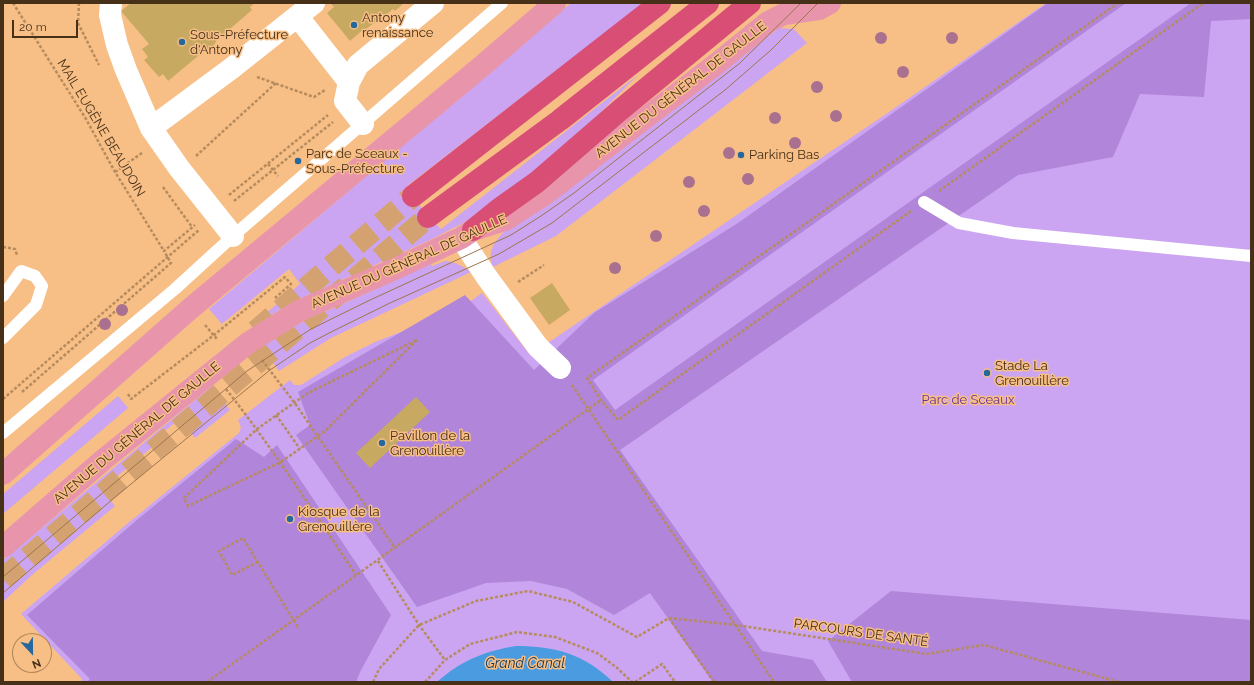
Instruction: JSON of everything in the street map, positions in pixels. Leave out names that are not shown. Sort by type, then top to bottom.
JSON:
[{"type":"highway","points":[[413,196],[660,3]]},
{"type":"highway","points":[[428,217],[560,120],[708,3]]},
{"type":"highway","points":[[467,234],[537,182],[625,106],[750,3]]},
{"type":"main road","points":[[3,474],[191,308],[482,66],[555,3]]},
{"type":"main road","name":"AVENUE DU GÉNÉRAL DE GAULLE","points":[[3,547],[103,460],[248,343],[299,311],[397,268],[467,234],[505,220],[544,196],[768,22],[784,14],[819,9],[830,3]]},
{"type":"street","points":[[151,128],[232,68],[314,3]]},
{"type":"street","points":[[347,87],[358,65],[433,3]]},
{"type":"street","points":[[108,7],[117,45],[151,128],[179,168],[234,236]]},
{"type":"street","points":[[298,17],[347,87],[363,124]]},
{"type":"street","points":[[467,234],[500,294],[538,347],[560,368]]},
{"type":"lane","points":[[3,433],[175,289],[502,3]]},
{"type":"lane","points":[[924,202],[959,223],[1013,233],[1251,256]]},
{"type":"lane","points":[[3,296],[21,271],[35,276],[42,286],[36,305],[3,338]]},
{"type":"path","name":"MAIL EUGÈNE BEAUDOIN","points":[[13,3],[86,118],[115,172],[171,263]]},
{"type":"path","points":[[1118,3],[587,378],[601,400],[618,420],[1203,3]]},
{"type":"path","points":[[232,68],[314,97],[347,87]]},
{"type":"path","points":[[197,155],[276,83]]},
{"type":"path","points":[[3,400],[168,257],[347,87]]},
{"type":"path","points":[[21,393],[171,263],[164,251],[335,120]]},
{"type":"path","points":[[115,172],[143,152]]},
{"type":"path","points":[[500,294],[544,265]]},
{"type":"path","points":[[127,393],[131,399],[214,335],[285,277],[291,284],[273,300]]},
{"type":"path","points":[[201,321],[214,335]]},
{"type":"path","points":[[417,340],[318,437],[281,462],[188,506],[184,498],[257,429],[294,402],[308,393],[417,340]]},
{"type":"path","points":[[259,357],[294,402],[395,548]]},
{"type":"path","points":[[560,368],[774,682]]},
{"type":"path","points":[[223,386],[281,462],[356,575]]},
{"type":"path","points":[[207,682],[601,400]]},
{"type":"path","points":[[276,415],[300,449]]},
{"type":"path","points":[[258,562],[232,575],[219,551],[243,538],[258,562],[299,629]]},
{"type":"path","points":[[378,561],[419,625],[445,660]]},
{"type":"path","points":[[373,682],[379,669],[419,625],[476,601],[528,591],[573,602],[637,637],[669,618],[714,682]]},
{"type":"path","name":"PARCOURS DE SANTÉ","points":[[669,618],[736,626],[927,654],[984,645],[1119,682]]},
{"type":"path","points":[[425,682],[445,660],[470,644],[517,632],[555,636],[597,653],[634,682],[662,664],[675,682]]},
{"type":"green space","points":[[571,3],[644,3],[407,186],[422,209],[441,229],[639,74],[555,158],[522,185],[465,222],[430,240],[295,301],[249,328],[300,284],[289,269],[222,324],[209,309]]},
{"type":"green space","name":"Parc de Sceaux","points":[[1046,3],[1251,3],[1251,682],[80,682],[82,679],[52,647],[52,633],[39,633],[21,614],[128,523],[239,433],[241,427],[238,420],[290,380],[294,385],[301,385],[345,357],[375,342],[451,315],[482,293],[530,355],[889,112]]},
{"type":"green space","points":[[779,28],[794,29],[807,43],[556,236],[493,267],[491,261],[491,251],[496,241],[507,229]]},
{"type":"green space","points":[[445,261],[452,262],[471,272],[331,338],[279,371],[261,347],[296,325],[431,264],[432,266]]},
{"type":"green space","points":[[212,386],[230,410],[195,438],[179,419],[165,431],[168,434],[115,478],[112,475],[99,486],[115,506],[32,575],[3,602],[3,560]]},
{"type":"green space","points":[[118,396],[128,408],[3,514],[3,494]]},
{"type":"shaded area","points":[[1048,3],[1126,3],[593,380],[615,410],[1191,3],[1251,3],[1251,19],[1211,21],[1204,97],[1140,94],[1113,157],[1018,175],[620,450],[762,651],[813,660],[827,682],[713,682],[650,593],[614,615],[567,589],[531,581],[486,583],[417,607],[296,435],[310,425],[298,392],[465,295],[534,370],[594,313],[738,223]]},
{"type":"shaded area","points":[[236,439],[264,457],[277,445],[391,615],[356,682],[87,682],[90,679],[52,640],[52,633],[45,633],[27,615],[138,519]]},
{"type":"shaded area","points":[[891,591],[1251,620],[1251,682],[852,682],[828,641]]},
{"type":"water","name":"Grand Canal","points":[[516,646],[530,646],[556,650],[580,658],[602,672],[613,682],[437,682],[455,668],[474,658],[483,654]]},
{"type":"building","name":"Sous-Préfecture d'Antony","points":[[131,3],[255,3],[250,7],[252,10],[217,40],[212,48],[204,51],[168,81],[163,74],[159,77],[144,60],[148,57],[142,49],[149,44],[121,11]]},
{"type":"building","name":"Antony renaissance","points":[[330,3],[404,3],[395,11],[393,9],[380,20],[379,19],[365,30],[364,29],[350,41],[327,13],[334,7]]},
{"type":"building","points":[[552,283],[570,310],[549,325],[530,298]]},
{"type":"building","name":"Pavillon de la Grenouillère","points":[[416,397],[430,412],[370,468],[356,453]]},
{"type":"tunnel","points":[[256,331],[413,196]]},
{"type":"tunnel","points":[[3,579],[428,217]]},
{"type":"tram line","points":[[3,577],[247,371],[311,329],[511,235],[541,216],[574,193],[740,63],[801,3]]},
{"type":"tram line","points":[[3,593],[114,498],[270,370],[310,343],[331,332],[390,303],[499,254],[552,223],[725,90],[771,50],[818,3]]},
{"type":"place","name":"Antony renaissance","points":[[354,25]]},
{"type":"place","name":"Sous-Préfecture d'Antony","points":[[182,42]]},
{"type":"place","name":"Parking Bas","points":[[741,155]]},
{"type":"place","name":"Parc de Sceaux - Sous-Préfecture","points":[[298,161]]},
{"type":"place","name":"Stade La Grenouillère","points":[[987,373]]},
{"type":"place","name":"Pavillon de la Grenouillère","points":[[382,443]]},
{"type":"place","name":"Kiosque de la Grenouillère","points":[[290,519]]}]
